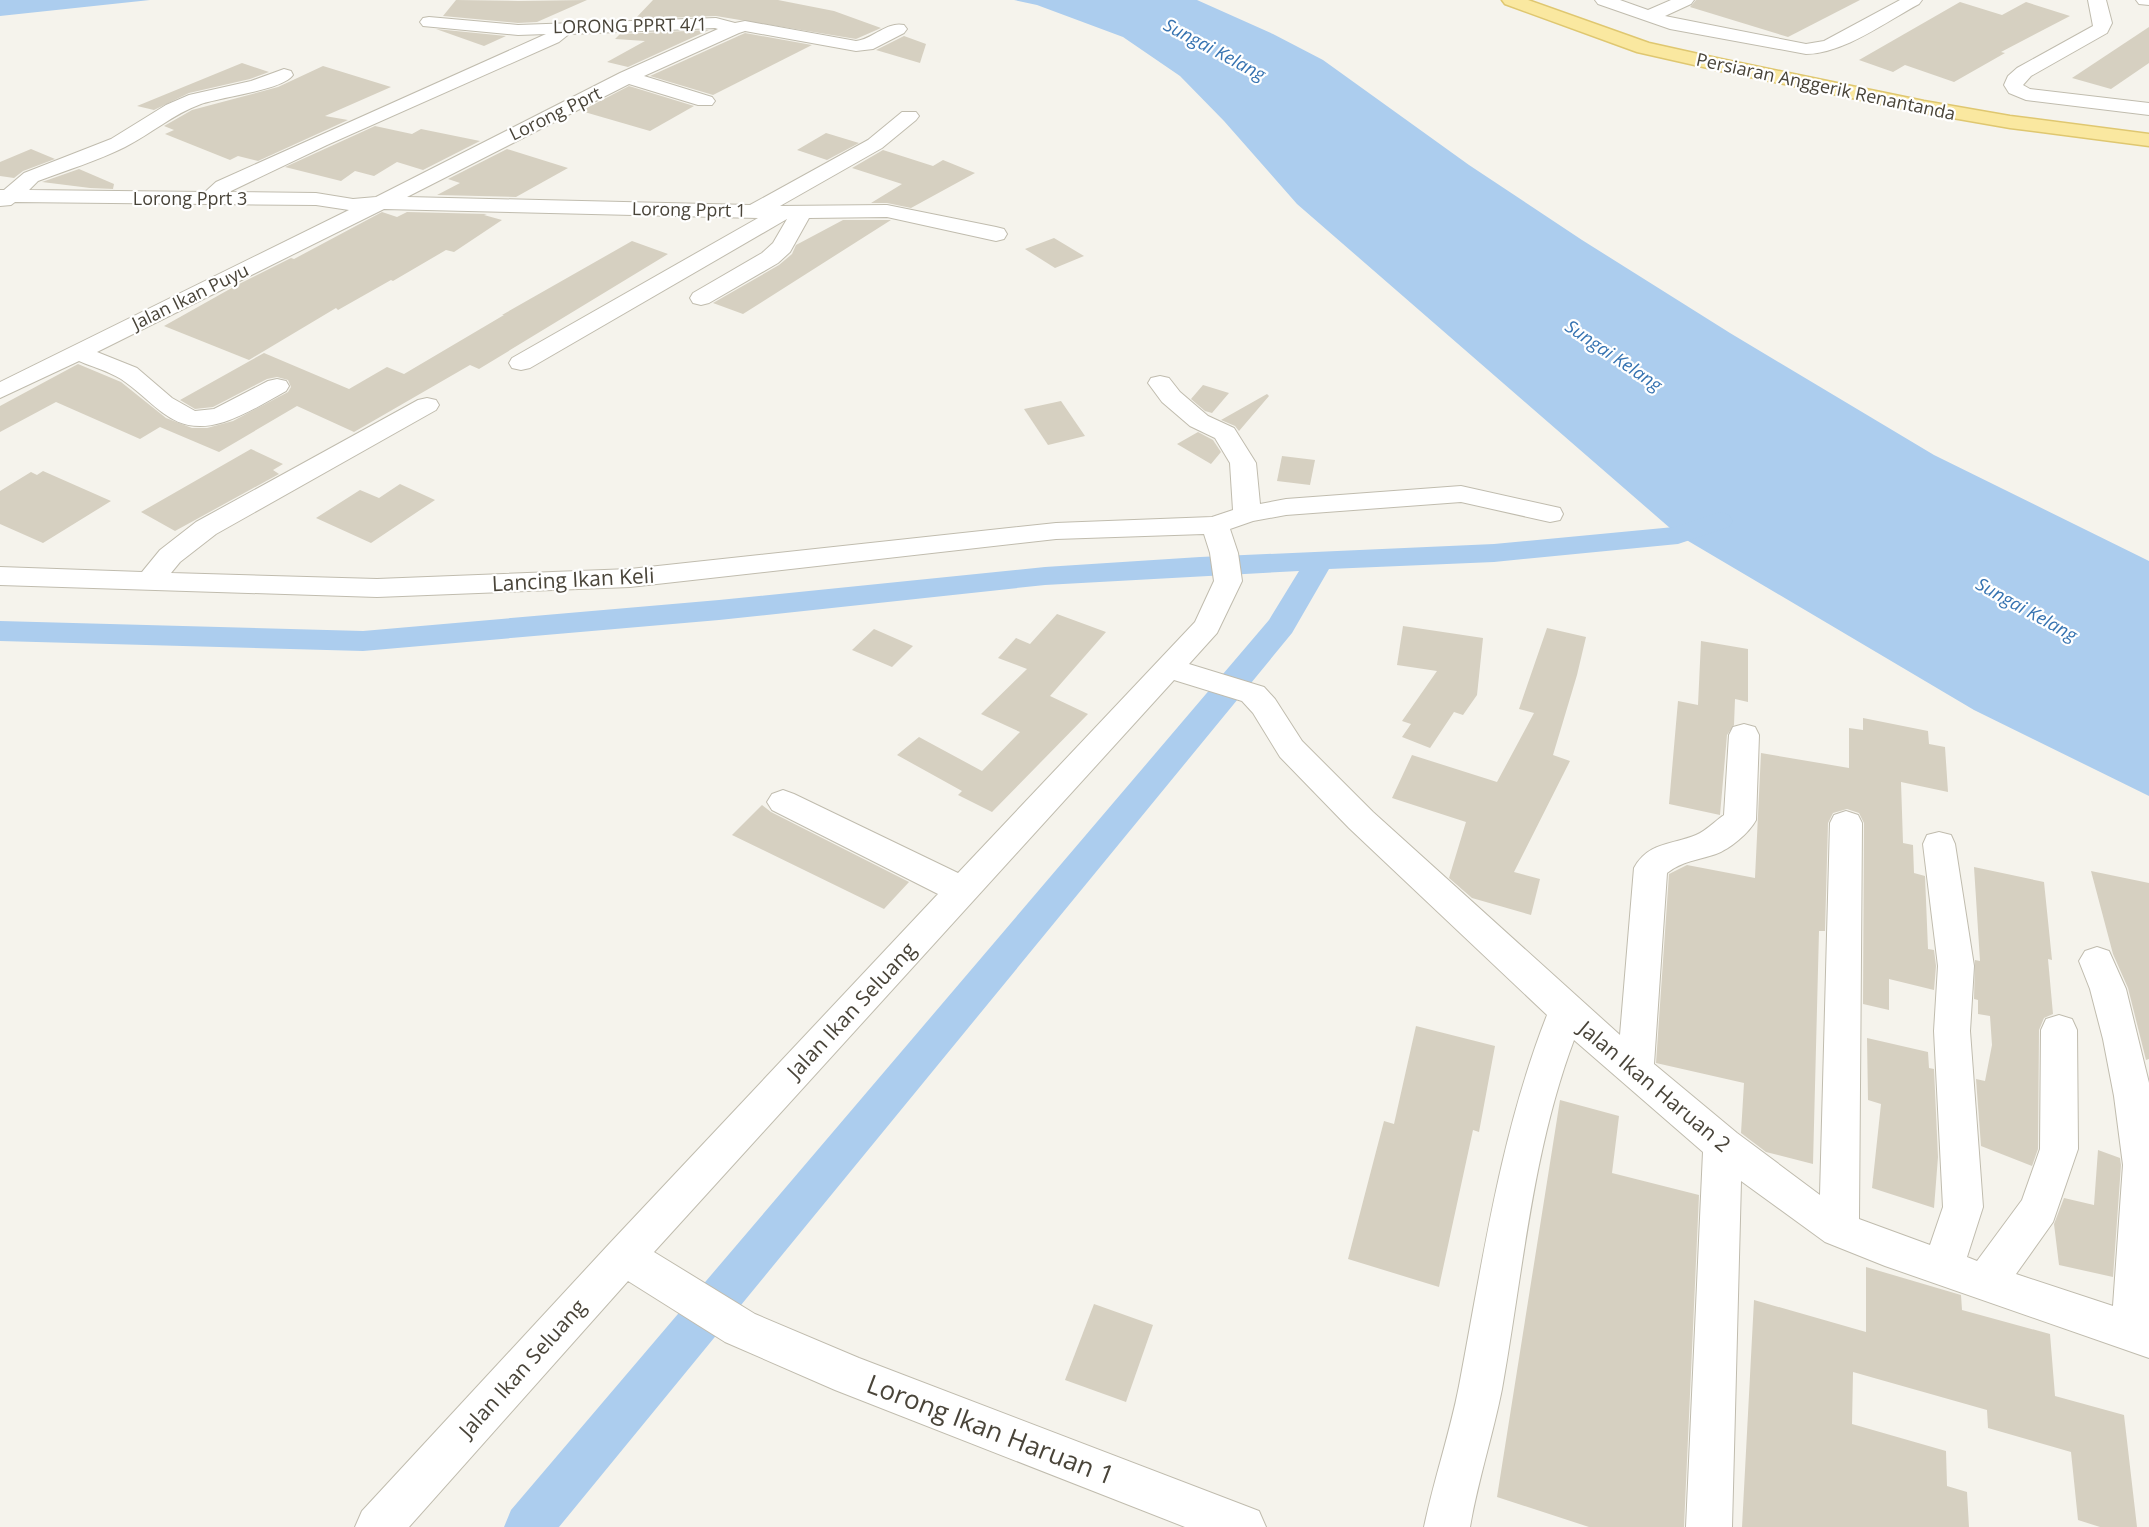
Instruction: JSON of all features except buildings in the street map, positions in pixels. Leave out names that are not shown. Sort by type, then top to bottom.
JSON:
[{"type":"main road","name":"Persiaran Anggerik Renantanda","points":[[1511,0],[1644,48],[1923,107],[2119,129],[2149,126]]},
{"type":"main road","name":"Persiaran Anggerik Renantanda","points":[[1543,0],[1605,23],[1663,40],[1904,91],[2119,129],[2149,140]]},
{"type":"street","points":[[1604,0],[1693,29],[1806,49],[1820,49],[1913,0]]},
{"type":"street","points":[[1648,16],[1685,0]]},
{"type":"street","points":[[2097,0],[2103,22],[2101,29],[2024,72],[2013,85],[2026,94],[2149,109]]},
{"type":"street","name":"LORONG PPRT 4/1","points":[[429,22],[518,30],[716,23],[733,29],[745,27],[856,46],[867,45],[898,29]]},
{"type":"street","points":[[209,199],[223,186],[553,38],[564,28]]},
{"type":"street","name":"Lorong Pprt","points":[[380,203],[627,77],[733,29]]},
{"type":"street","points":[[4,199],[31,177],[118,143],[172,109],[196,99],[257,85],[284,75]]},
{"type":"street","points":[[627,77],[705,101]]},
{"type":"street","points":[[755,211],[874,144],[909,116]]},
{"type":"street","name":"Lorong Pprt 3","points":[[4,199],[315,199],[353,205],[380,203]]},
{"type":"street","name":"Lorong Pprt 1","points":[[380,203],[793,212],[887,211],[996,234]]},
{"type":"street","name":"Jalan Ikan Puyu","points":[[0,391],[380,203]]},
{"type":"street","points":[[701,298],[770,258],[782,248],[793,212]]},
{"type":"street","points":[[521,363],[793,212]]},
{"type":"street","points":[[76,352],[127,373],[172,410],[193,419],[207,419],[227,412],[277,386]]},
{"type":"street","points":[[1160,383],[1171,397],[1199,421],[1225,433],[1243,463],[1247,514]]},
{"type":"street","points":[[151,579],[170,556],[206,528],[427,405]]},
{"type":"street","points":[[1215,525],[1247,514],[1286,507],[1461,494],[1550,514]]},
{"type":"street","name":"Lancing Ikan Keli","points":[[0,576],[151,579],[377,588],[630,578],[1056,531],[1215,525]]},
{"type":"street","name":"Jalan Ikan Seluang","points":[[378,1527],[624,1256],[1207,626],[1226,567],[1215,525]]},
{"type":"street","name":"Jalan Ikan Haruan 2","points":[[1168,669],[1206,678],[1253,694],[1264,706],[1291,749],[1361,820],[1567,1011],[1723,1145],[1804,1206],[1839,1228],[1885,1248],[2140,1335]]},
{"type":"street","points":[[1635,1070],[1651,868],[1667,855],[1708,844],[1740,820],[1744,735]]},
{"type":"street","points":[[783,802],[961,890]]},
{"type":"street","points":[[1839,1228],[1846,823]]},
{"type":"street","points":[[1939,844],[1956,966],[1952,1031],[1964,1207],[1943,1268]]},
{"type":"street","points":[[2097,961],[2108,989],[2121,1039],[2133,1096],[2142,1165],[2140,1335]]},
{"type":"street","points":[[1447,1527],[1479,1392],[1521,1162],[1550,1050],[1567,1011]]},
{"type":"street","points":[[1986,1282],[2039,1209],[2059,1149],[2059,1030]]},
{"type":"street","points":[[1708,1527],[1723,1145]]},
{"type":"street","name":"Lorong Ikan Haruan 1","points":[[624,1256],[740,1328],[850,1375],[1243,1527]]},
{"type":"water","points":[[0,0],[150,0],[0,16]]},
{"type":"water","name":"Sungai Kelang","points":[[1014,0],[1197,0],[1273,34],[1323,60],[1469,165],[1582,240],[1730,333],[1934,455],[2149,561],[2149,796],[1974,710],[1678,535],[1297,204],[1224,121],[1180,76],[1123,37],[1037,5]]},
{"type":"waterway","points":[[0,631],[363,641],[719,610],[1045,576],[1200,566],[1494,553],[1678,535],[1719,521]]},
{"type":"waterway","points":[[528,1527],[1281,626],[1319,561]]}]
